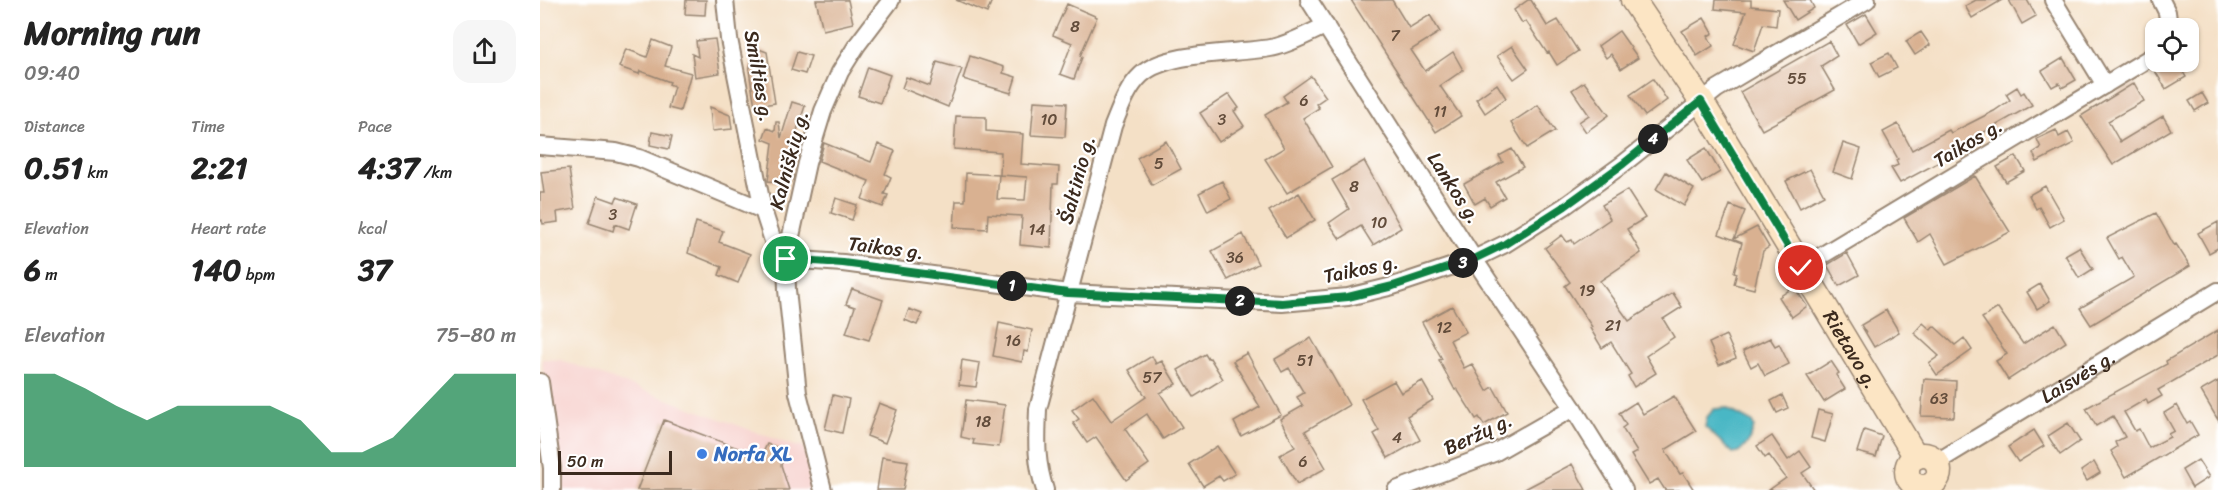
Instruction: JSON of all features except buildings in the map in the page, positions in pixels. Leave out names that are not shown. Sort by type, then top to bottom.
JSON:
[{"type":"main road","name":"Rietavo g.","points":[[1633,0],[1701,101],[1801,268],[1921,477]]},
{"type":"street","name":"Smilties g.","points":[[726,0],[729,39],[763,210],[774,244],[779,254],[786,259]]},
{"type":"street","name":"Kalniškių g.","points":[[823,490],[798,393],[786,259],[807,163],[823,111],[840,72],[851,54],[891,0]]},
{"type":"street","name":"Lankos g.","points":[[1309,0],[1624,490]]},
{"type":"street","name":"Taikos g.","points":[[786,259],[843,263],[1068,293],[1282,303],[1348,297],[1393,286],[1474,259],[1505,244],[1565,206],[1623,164],[1717,89],[1867,0]]},
{"type":"street","points":[[2053,0],[2105,85]]},
{"type":"street","points":[[2161,0],[2168,12],[2168,18]]},
{"type":"street","name":"Šaltinio g.","points":[[1046,490],[1039,474],[1036,449],[1038,408],[1113,126],[1124,98],[1140,76],[1151,67],[1167,61],[1273,47],[1326,26]]},
{"type":"street","name":"Taikos g.","points":[[1801,268],[2145,61]]},
{"type":"street","points":[[540,146],[616,152],[639,158],[763,210]]},
{"type":"street","name":"Laisvės g.","points":[[1921,477],[2218,291]]},
{"type":"street","points":[[540,382],[552,468],[552,490]]},
{"type":"street","name":"Beržų g.","points":[[1396,490],[1494,453],[1573,408]]},
{"type":"shaded area","points":[[542,359],[561,360],[794,446],[803,446],[816,490],[557,490]]},
{"type":"water","points":[[1726,408],[1752,422],[1754,427],[1744,447],[1733,453],[1705,427],[1707,417],[1714,409]]},
{"type":"place","name":"Norfa XL","points":[[702,454]]},
{"type":"route","points":[[786,259],[843,263],[1068,293],[1282,303],[1348,297],[1393,286],[1474,259],[1505,244],[1565,206],[1623,164],[1701,101],[1801,268]]}]
